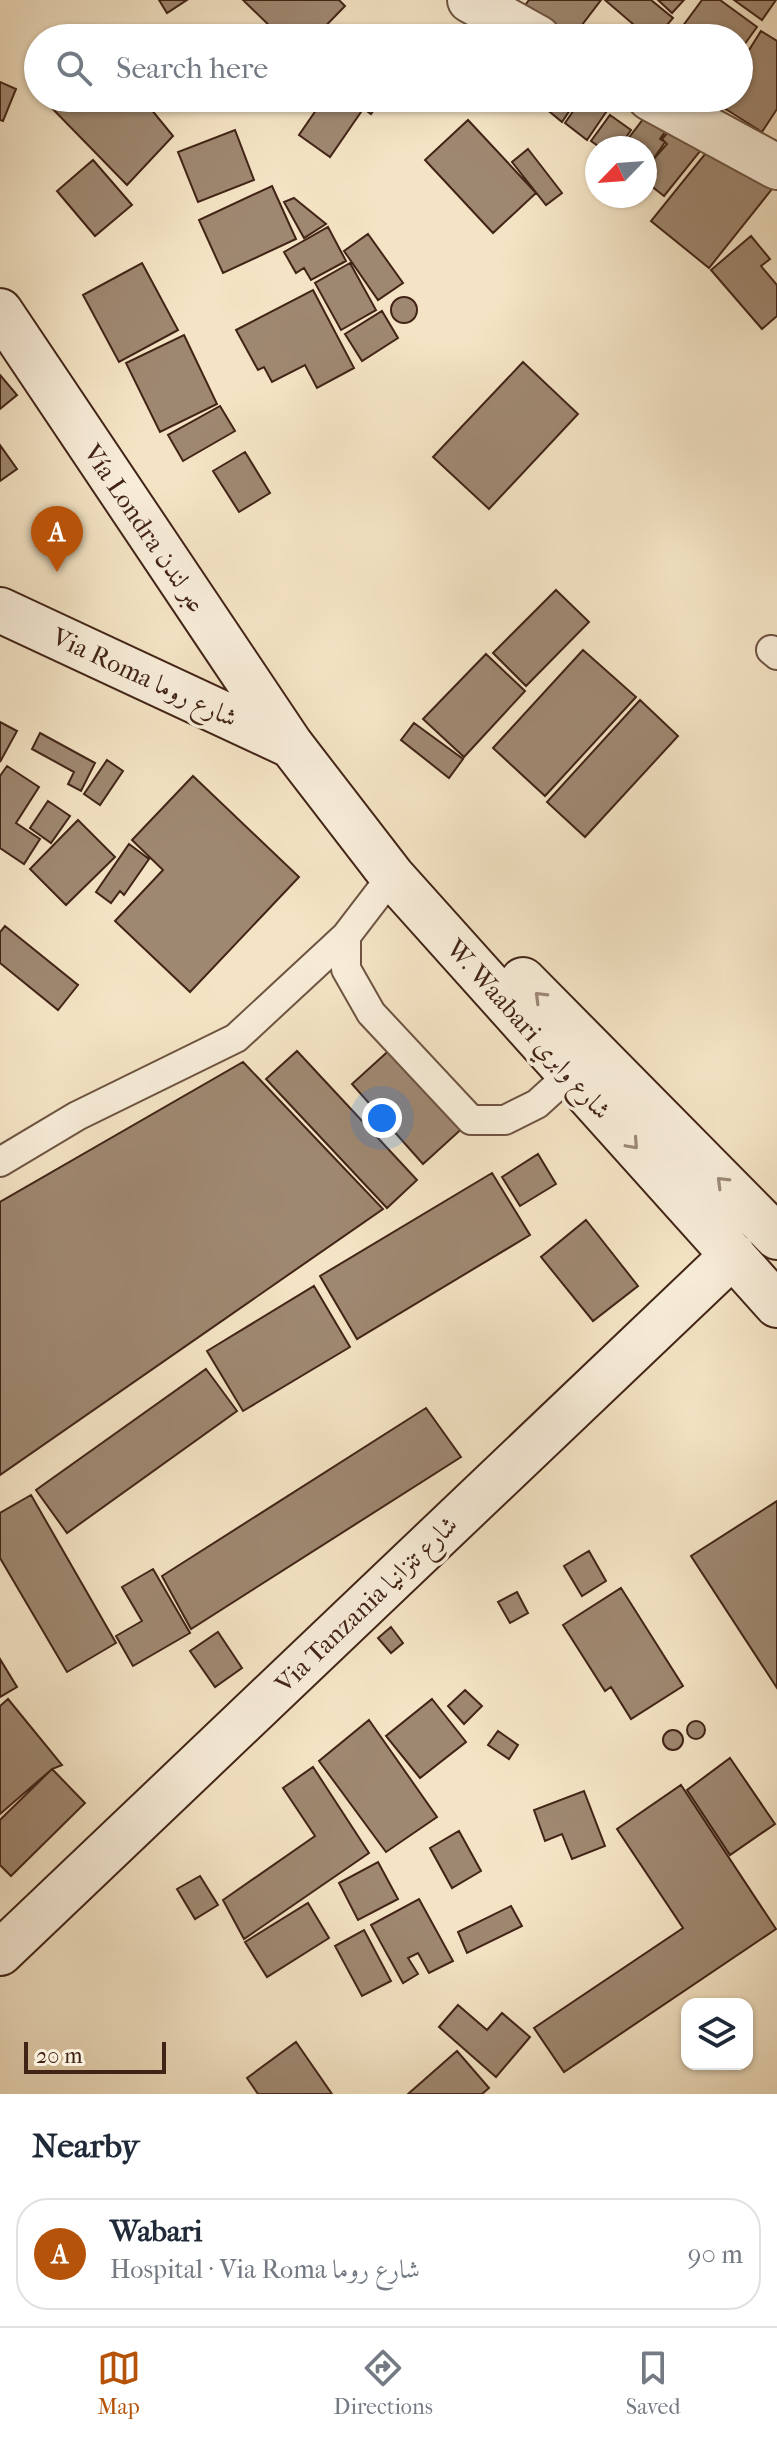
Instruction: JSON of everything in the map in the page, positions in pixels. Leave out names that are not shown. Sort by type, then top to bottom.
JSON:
[{"type":"main road","points":[[470,0],[513,24]]},
{"type":"main road","points":[[676,112],[777,167]]},
{"type":"main road","name":"Vía Londra عبر لندن","points":[[0,311],[291,745]]},
{"type":"main road","name":"Via Roma شارع روما","points":[[0,610],[291,745]]},
{"type":"main road","points":[[291,745],[777,1237]]},
{"type":"main road","name":"W. Waabari شارع وابري","points":[[291,745],[392,876],[776,1306]]},
{"type":"main road","name":"Via Tanzania شارع تنزانيا","points":[[0,1953],[733,1255]]},
{"type":"lane","points":[[0,1162],[77,1116],[236,1038],[346,936],[392,876]]},
{"type":"lane","points":[[346,936],[346,969],[371,1013],[471,1120],[505,1120],[537,1104],[570,1074]]},
{"type":"building","points":[[159,0],[187,0],[167,13]]},
{"type":"building","points":[[243,0],[339,0],[345,6],[328,24],[268,24]]},
{"type":"building","points":[[529,0],[601,0],[583,24],[543,24],[523,8]]},
{"type":"building","points":[[605,0],[651,0],[673,18],[668,24],[633,24]]},
{"type":"building","points":[[658,0],[684,0],[672,13]]},
{"type":"building","points":[[702,0],[720,0],[753,24],[684,24]]},
{"type":"building","points":[[734,0],[776,0],[762,20]]},
{"type":"building","points":[[761,31],[777,41],[777,109],[762,132],[730,112],[753,112],[753,44]]},
{"type":"building","points":[[0,82],[16,89],[3,121],[0,120]]},
{"type":"building","points":[[56,112],[153,112],[173,136],[127,185]]},
{"type":"building","points":[[315,112],[361,112],[330,157],[299,135]]},
{"type":"building","points":[[550,112],[569,112],[562,122]]},
{"type":"building","points":[[572,112],[606,112],[590,136],[585,138],[565,123]]},
{"type":"building","points":[[648,112],[653,112],[670,125],[660,139],[665,142],[657,154],[657,136],[630,136]]},
{"type":"building","points":[[610,115],[631,130],[627,136],[595,136]]},
{"type":"building","points":[[468,120],[536,193],[493,233],[425,160]]},
{"type":"building","points":[[677,122],[705,145],[664,196],[657,190],[657,155],[667,144],[662,139]]},
{"type":"building","points":[[235,130],[254,180],[198,202],[178,152]]},
{"type":"building","points":[[714,143],[772,189],[709,268],[651,221]]},
{"type":"building","points":[[528,149],[562,193],[546,205],[512,162]]},
{"type":"building","points":[[93,160],[132,205],[95,236],[57,191]]},
{"type":"building","points":[[272,186],[296,239],[223,273],[199,220]]},
{"type":"building","points":[[294,198],[326,224],[304,238],[284,202]]},
{"type":"building","points":[[328,227],[346,261],[311,280],[304,268],[296,273],[284,252]]},
{"type":"building","points":[[368,234],[403,283],[378,300],[344,251]]},
{"type":"building","points":[[751,236],[770,259],[761,266],[777,285],[777,316],[762,329],[711,270]]},
{"type":"building","points":[[142,263],[178,330],[119,362],[83,295]]},
{"type":"building","points":[[350,263],[376,310],[341,330],[315,283]]},
{"type":"building","points":[[313,290],[354,368],[317,388],[305,365],[272,382],[264,367],[258,370],[236,330]]},
{"type":"building","points":[[404,297],[414,300],[417,310],[414,320],[404,323],[394,320],[391,310],[394,300]]},
{"type":"building","points":[[382,311],[398,338],[362,361],[345,334]]},
{"type":"building","points":[[184,335],[217,404],[160,432],[126,363]]},
{"type":"building","points":[[523,362],[578,414],[489,509],[433,457]]},
{"type":"building","points":[[0,375],[17,395],[0,409]]},
{"type":"building","points":[[220,406],[235,431],[183,461],[168,435]]},
{"type":"building","points":[[0,445],[17,469],[0,481]]},
{"type":"building","points":[[245,452],[270,493],[239,512],[213,471]]},
{"type":"building","points":[[556,590],[589,622],[526,686],[493,653]]},
{"type":"building","points":[[583,650],[636,697],[545,796],[493,748]]},
{"type":"building","points":[[486,654],[525,691],[464,757],[423,719]]},
{"type":"building","points":[[640,700],[678,736],[585,837],[547,802]]},
{"type":"building","points":[[0,722],[17,731],[0,762]]},
{"type":"building","points":[[414,723],[463,759],[449,778],[401,740]]},
{"type":"building","points":[[40,733],[95,763],[81,791],[68,784],[74,772],[32,749]]},
{"type":"building","points":[[107,760],[123,771],[100,805],[84,794]]},
{"type":"building","points":[[7,766],[39,787],[16,823],[40,839],[24,864],[0,848],[0,776]]},
{"type":"building","points":[[193,776],[299,877],[190,992],[115,921],[163,870],[132,840]]},
{"type":"building","points":[[48,801],[70,816],[51,843],[30,828]]},
{"type":"building","points":[[78,820],[115,857],[66,905],[30,869]]},
{"type":"building","points":[[129,844],[149,859],[124,895],[120,891],[111,903],[96,892]]},
{"type":"building","points":[[5,926],[78,985],[58,1010],[0,963],[0,932]]},
{"type":"building","points":[[395,1045],[467,1124],[423,1164],[352,1084]]},
{"type":"building","points":[[297,1051],[417,1180],[387,1208],[266,1079]]},
{"type":"building","points":[[243,1062],[383,1209],[0,1475],[0,1202]]},
{"type":"building","points":[[538,1154],[556,1184],[520,1206],[502,1177]]},
{"type":"building","points":[[492,1173],[530,1235],[357,1339],[320,1276]]},
{"type":"building","points":[[586,1220],[638,1286],[593,1321],[541,1257]]},
{"type":"building","points":[[314,1286],[350,1347],[243,1411],[207,1351]]},
{"type":"building","points":[[206,1369],[237,1411],[67,1533],[36,1490]]},
{"type":"building","points":[[426,1408],[461,1457],[191,1629],[162,1576]]},
{"type":"building","points":[[31,1495],[116,1643],[67,1672],[0,1558],[0,1513]]},
{"type":"building","points":[[777,1501],[777,1688],[691,1556]]},
{"type":"building","points":[[589,1551],[606,1581],[582,1596],[564,1566]]},
{"type":"building","points":[[153,1569],[190,1633],[133,1666],[116,1636],[142,1621],[122,1587]]},
{"type":"building","points":[[621,1588],[683,1686],[631,1719],[611,1687],[605,1691],[563,1625]]},
{"type":"building","points":[[517,1592],[528,1613],[510,1623],[498,1602]]},
{"type":"building","points":[[391,1627],[403,1643],[391,1653],[378,1638]]},
{"type":"building","points":[[218,1632],[242,1668],[215,1687],[190,1651]]},
{"type":"building","points":[[0,1659],[17,1687],[0,1697]]},
{"type":"building","points":[[465,1690],[482,1706],[464,1724],[448,1706]]},
{"type":"building","points":[[8,1699],[62,1765],[52,1769],[0,1814],[0,1706]]},
{"type":"building","points":[[432,1699],[466,1742],[420,1778],[386,1736]]},
{"type":"building","points":[[369,1720],[437,1817],[386,1852],[319,1761]]},
{"type":"building","points":[[692,1721],[700,1721],[705,1730],[703,1737],[692,1739],[687,1734],[687,1726]]},
{"type":"building","points":[[673,1730],[680,1733],[683,1740],[680,1747],[673,1750],[666,1747],[663,1740],[666,1733]]},
{"type":"building","points":[[498,1731],[518,1745],[509,1759],[488,1745]]},
{"type":"building","points":[[730,1758],[775,1824],[730,1855],[687,1790]]},
{"type":"building","points":[[313,1767],[369,1853],[244,1939],[223,1900],[315,1836],[283,1788]]},
{"type":"building","points":[[52,1769],[85,1803],[11,1876],[0,1865],[0,1820]]},
{"type":"building","points":[[681,1785],[776,1929],[564,2072],[534,2028],[683,1928],[617,1829]]},
{"type":"building","points":[[584,1791],[605,1846],[572,1859],[562,1834],[545,1841],[534,1810]]},
{"type":"building","points":[[459,1831],[481,1871],[452,1888],[430,1848]]},
{"type":"building","points":[[378,1862],[398,1899],[358,1920],[339,1883]]},
{"type":"building","points":[[200,1876],[218,1905],[195,1919],[177,1889]]},
{"type":"building","points":[[419,1899],[453,1961],[429,1973],[418,1953],[408,1958],[418,1974],[403,1983],[371,1925]]},
{"type":"building","points":[[308,1903],[329,1938],[267,1977],[245,1942]]},
{"type":"building","points":[[511,1906],[522,1926],[467,1953],[458,1932]]},
{"type":"building","points":[[364,1930],[391,1981],[362,1996],[335,1946]]},
{"type":"building","points":[[458,2005],[487,2030],[502,2013],[530,2037],[496,2077],[439,2027]]},
{"type":"building","points":[[296,2042],[332,2094],[258,2094],[247,2078]]},
{"type":"building","points":[[457,2051],[489,2088],[482,2094],[408,2094]]},
{"type":"place","name":"Wabari","points":[[57,572]]}]
